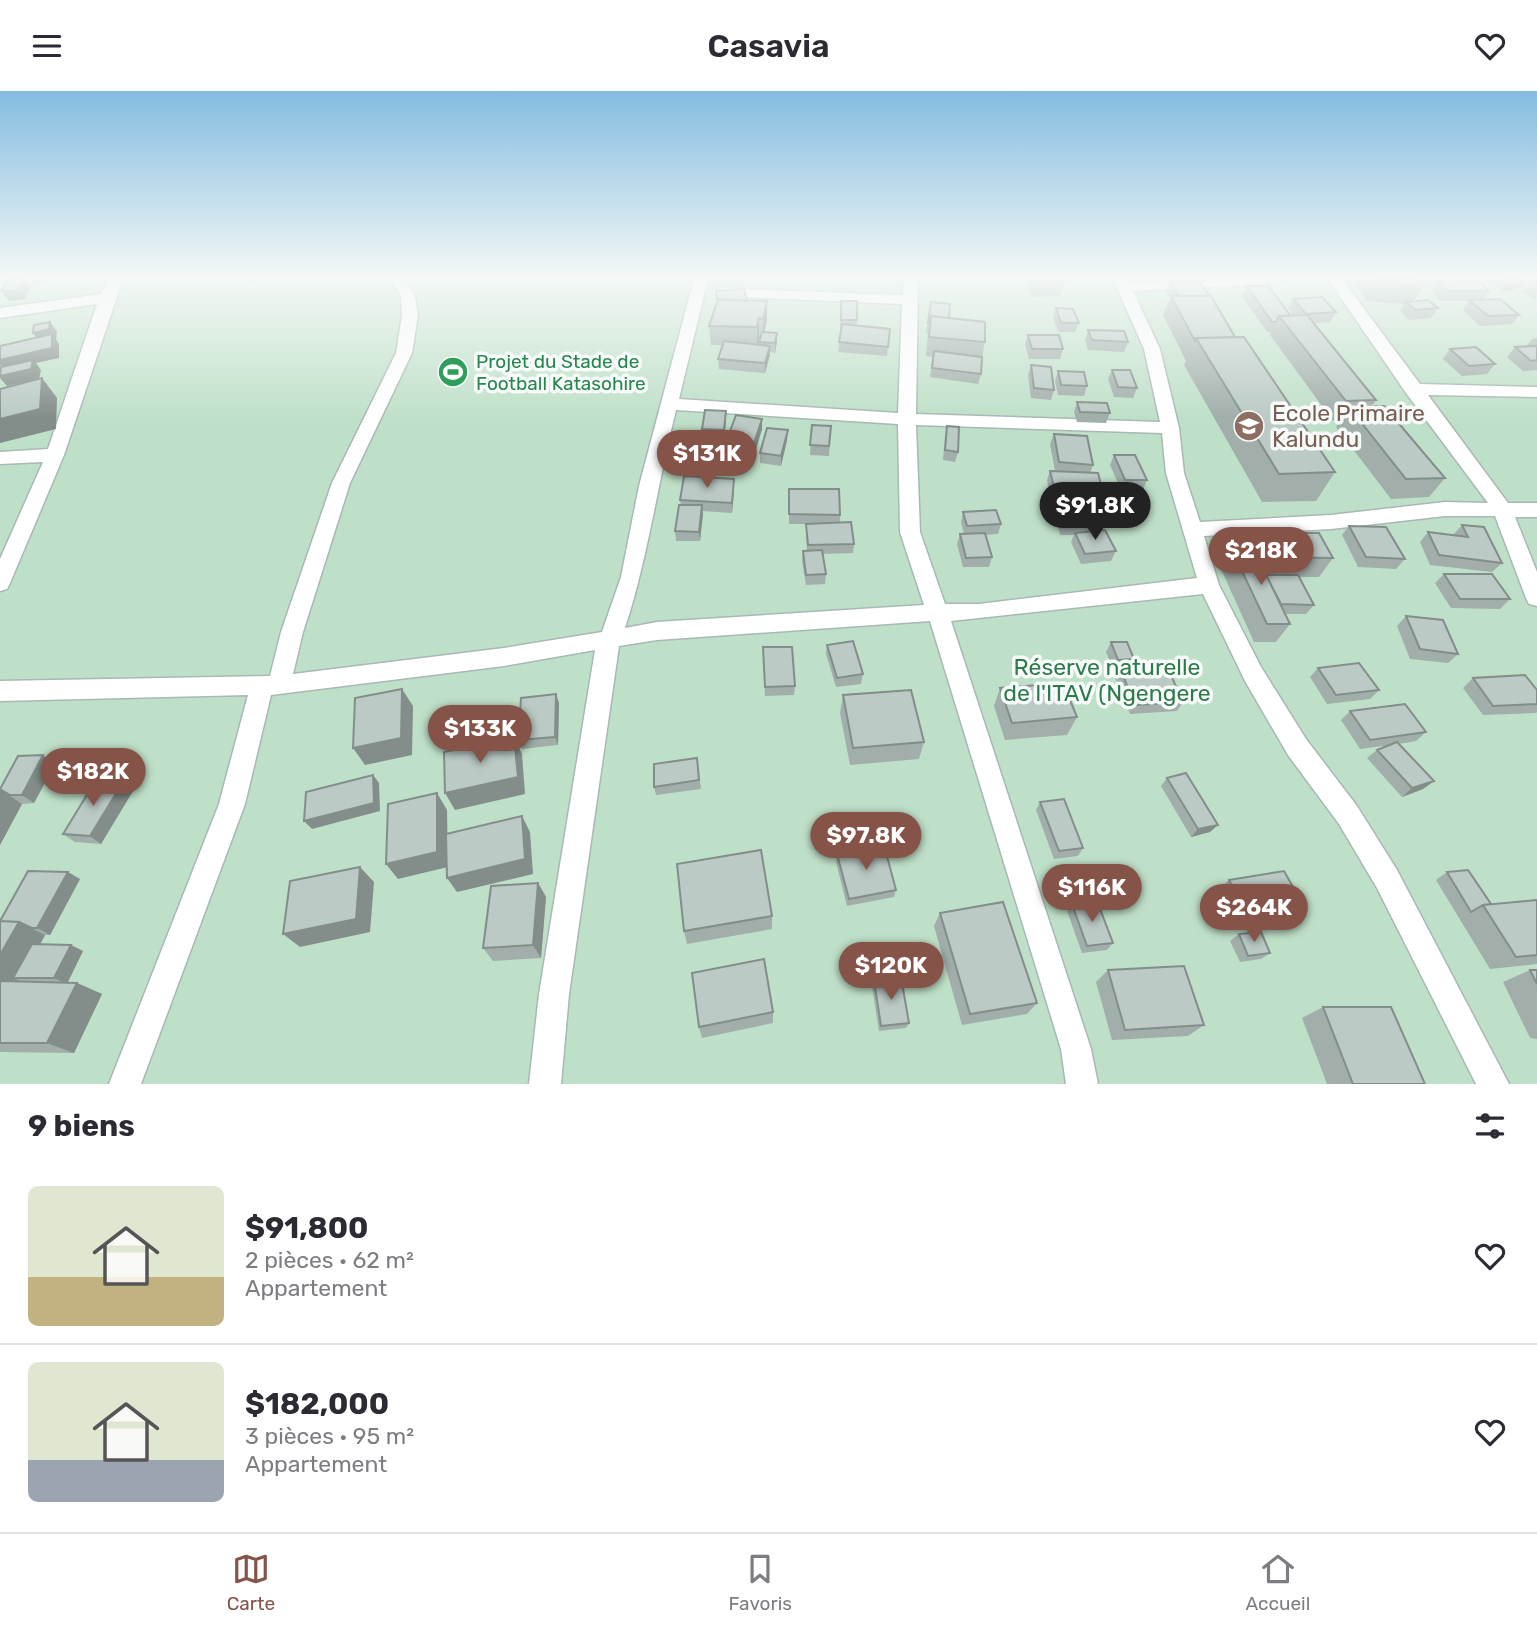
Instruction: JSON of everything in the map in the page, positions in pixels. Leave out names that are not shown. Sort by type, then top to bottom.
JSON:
[{"type":"street","points":[[0,583],[55,456],[98,325]]},
{"type":"street","points":[[125,1084],[232,804],[341,483],[404,353],[408,325]]},
{"type":"street","points":[[545,1084],[554,994],[604,657],[631,577],[648,487],[689,325]]},
{"type":"street","points":[[909,325],[907,419],[910,532],[969,704],[1076,1049],[1082,1084]]},
{"type":"street","points":[[1141,325],[1152,349],[1170,428],[1175,473],[1190,530],[1209,585],[1253,674],[1297,747],[1349,815],[1387,879],[1493,1084]]},
{"type":"street","points":[[1367,325],[1501,507],[1537,598]]},
{"type":"street","points":[[1412,389],[1537,392]]},
{"type":"street","points":[[669,404],[907,419],[1170,428]]},
{"type":"street","points":[[0,458],[55,456]]},
{"type":"street","points":[[1190,530],[1501,507],[1537,510]]},
{"type":"street","points":[[0,691],[271,685],[504,657],[610,639],[749,623],[979,612],[1209,585]]},
{"type":"green space","name":"Réserve naturelle de l'ITAV (Ngengere","points":[[0,325],[1537,325],[1537,1084],[0,1084]]},
{"type":"building","points":[[34,325],[50,325],[49,329],[33,333]]},
{"type":"building","points":[[709,325],[757,325],[757,327]]},
{"type":"building","points":[[842,325],[890,329],[888,347],[839,342]]},
{"type":"building","points":[[930,325],[985,325],[985,342],[929,337]]},
{"type":"building","points":[[1187,325],[1228,325],[1235,337],[1196,338],[1195,341]]},
{"type":"building","points":[[1286,325],[1315,325],[1376,400],[1346,401]]},
{"type":"building","points":[[1088,330],[1124,331],[1128,342],[1092,340]]},
{"type":"building","points":[[762,332],[777,333],[775,343],[759,342]]},
{"type":"building","points":[[52,334],[52,348],[0,360],[0,346]]},
{"type":"building","points":[[1028,335],[1059,335],[1063,349],[1032,349]]},
{"type":"building","points":[[1244,337],[1335,472],[1279,474],[1196,338]]},
{"type":"building","points":[[724,341],[770,346],[765,363],[718,359]]},
{"type":"building","points":[[1537,346],[1537,360],[1531,361],[1515,347]]},
{"type":"building","points":[[1476,347],[1495,364],[1469,366],[1450,349]]},
{"type":"building","points":[[934,351],[982,357],[981,374],[932,368]]},
{"type":"building","points":[[33,360],[31,369],[0,376],[1,367]]},
{"type":"building","points":[[1031,365],[1051,367],[1054,390],[1034,388]]},
{"type":"building","points":[[1112,370],[1130,370],[1137,388],[1118,387]]},
{"type":"building","points":[[1058,371],[1084,372],[1087,386],[1061,385]]},
{"type":"building","points":[[42,378],[40,409],[0,419],[0,389]]},
{"type":"building","points":[[1077,402],[1107,403],[1110,413],[1080,412]]},
{"type":"building","points":[[1384,406],[1445,478],[1406,479],[1349,407]]},
{"type":"building","points":[[705,410],[726,411],[724,430],[702,429]]},
{"type":"building","points":[[736,415],[762,419],[753,446],[726,442]]},
{"type":"building","points":[[812,425],[831,426],[829,446],[810,445]]},
{"type":"building","points":[[947,426],[959,427],[958,452],[945,450]]},
{"type":"building","points":[[767,428],[788,430],[781,456],[760,453]]},
{"type":"building","points":[[1054,434],[1087,436],[1093,465],[1059,462]]},
{"type":"building","points":[[692,447],[737,447],[736,464],[691,463]]},
{"type":"building","points":[[1114,455],[1135,455],[1147,480],[1125,480]]},
{"type":"building","points":[[1050,471],[1098,473],[1102,489],[1054,487]]},
{"type":"building","points":[[684,476],[734,479],[732,503],[680,500]]},
{"type":"building","points":[[789,489],[839,489],[840,515],[789,514]]},
{"type":"building","points":[[1057,495],[1091,496],[1100,526],[1064,525]]},
{"type":"building","points":[[679,505],[702,505],[699,532],[675,531]]},
{"type":"building","points":[[996,510],[1001,524],[967,526],[963,512]]},
{"type":"building","points":[[851,522],[854,544],[808,545],[806,524]]},
{"type":"building","points":[[1462,525],[1484,527],[1502,563],[1439,555],[1428,532],[1468,537]]},
{"type":"building","points":[[1349,526],[1386,527],[1405,559],[1366,557]]},
{"type":"building","points":[[1105,530],[1116,551],[1085,554],[1075,533]]},
{"type":"building","points":[[985,533],[992,557],[966,558],[960,534]]},
{"type":"building","points":[[1258,533],[1319,533],[1333,558],[1271,557]]},
{"type":"building","points":[[822,550],[826,574],[806,575],[803,551]]},
{"type":"building","points":[[1232,550],[1254,550],[1290,624],[1267,624]]},
{"type":"building","points":[[1444,574],[1492,574],[1510,599],[1460,599]]},
{"type":"building","points":[[1266,575],[1298,575],[1314,605],[1281,604]]},
{"type":"building","points":[[1406,616],[1443,620],[1458,654],[1420,649]]},
{"type":"building","points":[[853,641],[863,674],[837,678],[827,645]]},
{"type":"building","points":[[1111,642],[1127,642],[1134,659],[1118,660]]},
{"type":"building","points":[[763,647],[792,647],[795,686],[765,687]]},
{"type":"building","points":[[1359,663],[1379,690],[1336,695],[1318,668]]},
{"type":"building","points":[[1166,664],[1183,702],[1135,705],[1119,666]]},
{"type":"building","points":[[1525,675],[1537,690],[1537,704],[1493,706],[1473,678]]},
{"type":"building","points":[[1063,683],[1077,717],[1012,723],[1000,688]]},
{"type":"building","points":[[402,689],[401,738],[353,748],[355,698]]},
{"type":"building","points":[[911,690],[924,742],[853,748],[843,695]]},
{"type":"building","points":[[556,694],[555,737],[518,740],[521,698]]},
{"type":"building","points":[[1405,704],[1426,732],[1370,740],[1350,711]]},
{"type":"building","points":[[514,737],[518,777],[445,793],[444,752]]},
{"type":"building","points":[[1397,742],[1434,781],[1412,788],[1377,750]]},
{"type":"building","points":[[43,755],[22,795],[10,795],[0,789],[18,756]]},
{"type":"building","points":[[697,758],[699,780],[654,787],[654,764]]},
{"type":"building","points":[[1186,773],[1218,825],[1198,829],[1167,778]]},
{"type":"building","points":[[373,775],[374,803],[304,821],[306,792]]},
{"type":"building","points":[[96,780],[123,782],[90,836],[63,834]]},
{"type":"building","points":[[437,793],[437,852],[386,864],[388,804]]},
{"type":"building","points":[[1064,799],[1083,848],[1059,851],[1040,802]]},
{"type":"building","points":[[522,816],[525,859],[447,878],[446,834]]},
{"type":"building","points":[[884,845],[896,890],[849,899],[837,854]]},
{"type":"building","points":[[761,850],[772,916],[684,931],[677,864]]},
{"type":"building","points":[[360,867],[356,919],[283,934],[290,881]]},
{"type":"building","points":[[1468,870],[1491,904],[1471,912],[1447,872]]},
{"type":"building","points":[[28,871],[68,872],[37,928],[19,922],[0,921]]},
{"type":"building","points":[[1284,871],[1306,910],[1248,918],[1229,880]]},
{"type":"building","points":[[538,883],[533,945],[483,948],[491,886]]},
{"type":"building","points":[[1537,900],[1537,955],[1516,957],[1483,905]]},
{"type":"building","points":[[1097,901],[1113,943],[1087,946],[1072,904]]},
{"type":"building","points":[[1003,902],[1037,1003],[970,1014],[940,913]]},
{"type":"building","points":[[0,921],[19,922],[0,955]]},
{"type":"building","points":[[1261,932],[1270,953],[1248,956],[1239,934]]},
{"type":"building","points":[[32,944],[71,945],[54,978],[13,978]]},
{"type":"building","points":[[764,959],[773,1012],[699,1027],[692,973]]},
{"type":"building","points":[[1184,966],[1204,1025],[1125,1030],[1108,970]]},
{"type":"building","points":[[1530,970],[1537,970],[1537,984]]},
{"type":"building","points":[[901,977],[909,1023],[881,1026],[874,980]]},
{"type":"building","points":[[0,981],[77,983],[47,1043],[0,1043]]},
{"type":"building","points":[[1323,1007],[1391,1007],[1425,1084],[1353,1084]]},
{"type":"place","name":"Projet du Stade de Football Katasohire","points":[[453,372]]},
{"type":"place","name":"Ecole Primaire Kalundu","points":[[1249,426]]}]
